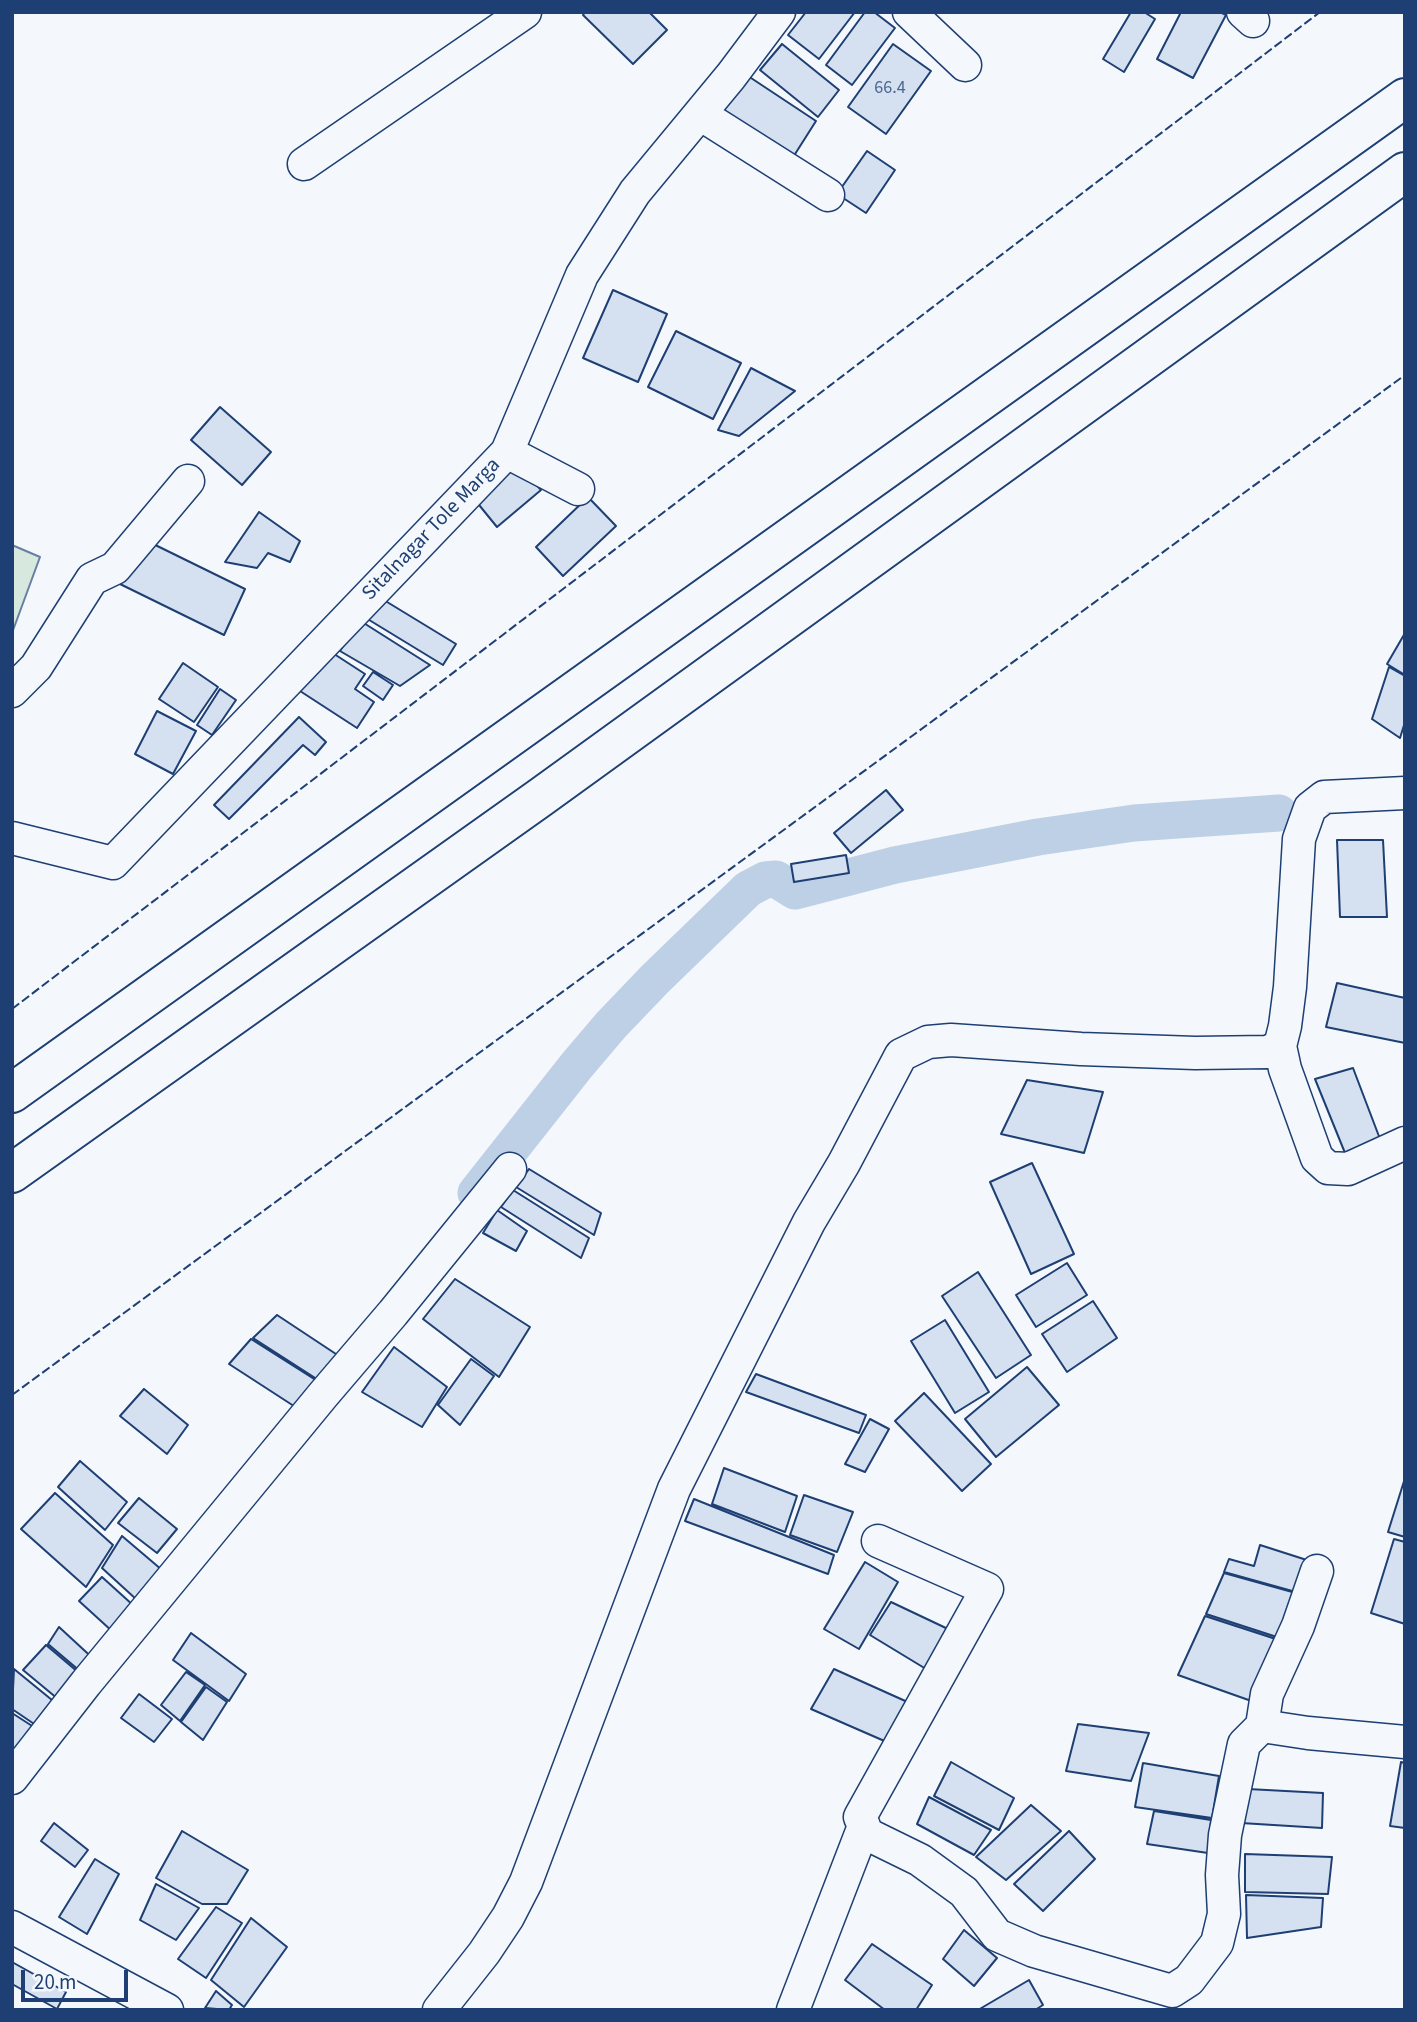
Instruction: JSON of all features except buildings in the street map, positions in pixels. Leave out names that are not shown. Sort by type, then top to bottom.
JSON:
[{"type":"street","points":[[304,164],[524,12]]},
{"type":"street","name":"Sitalnagar Tole Marga","points":[[12,838],[113,863],[507,452],[582,275],[635,192],[779,12]]},
{"type":"street","points":[[909,12],[965,65]]},
{"type":"street","points":[[12,1093],[1405,98]]},
{"type":"street","points":[[700,114],[828,195]]},
{"type":"street","points":[[12,1173],[541,797],[1405,172]]},
{"type":"street","points":[[507,452],[578,489]]},
{"type":"street","points":[[12,691],[36,667],[92,579],[115,568],[188,481]]},
{"type":"street","points":[[1405,793],[1324,797],[1310,808],[1299,839],[1290,987],[1280,1046],[1285,1069],[1317,1158],[1328,1168],[1348,1169],[1405,1143]]},
{"type":"street","points":[[439,2010],[484,1953],[508,1917],[526,1882],[674,1489],[809,1222],[844,1163],[901,1055],[928,1042],[951,1040],[1195,1053],[1268,1052],[1280,1046]]},
{"type":"street","points":[[12,1778],[86,1684],[510,1168]]},
{"type":"street","points":[[878,1541],[987,1589],[860,1818],[867,1834],[920,1860],[964,1892],[997,1935],[1034,1951],[1171,1991],[1189,1980],[1217,1943],[1224,1914],[1222,1875],[1230,1802],[1244,1744],[1262,1726],[1267,1694],[1298,1626],[1317,1571]]},
{"type":"street","points":[[1262,1726],[1405,1742]]},
{"type":"street","points":[[793,2010],[864,1826]]},
{"type":"street","points":[[12,1927],[167,2010]]},
{"type":"shaded area","points":[[12,545],[40,557],[12,633]]},
{"type":"waterway","points":[[476,1193],[611,1025],[748,889],[765,880],[776,879],[795,891],[895,865],[1038,837],[1134,823],[1279,813]]},
{"type":"fence","points":[[12,1009],[1320,12]]},
{"type":"fence","points":[[12,1395],[1405,375]]}]
